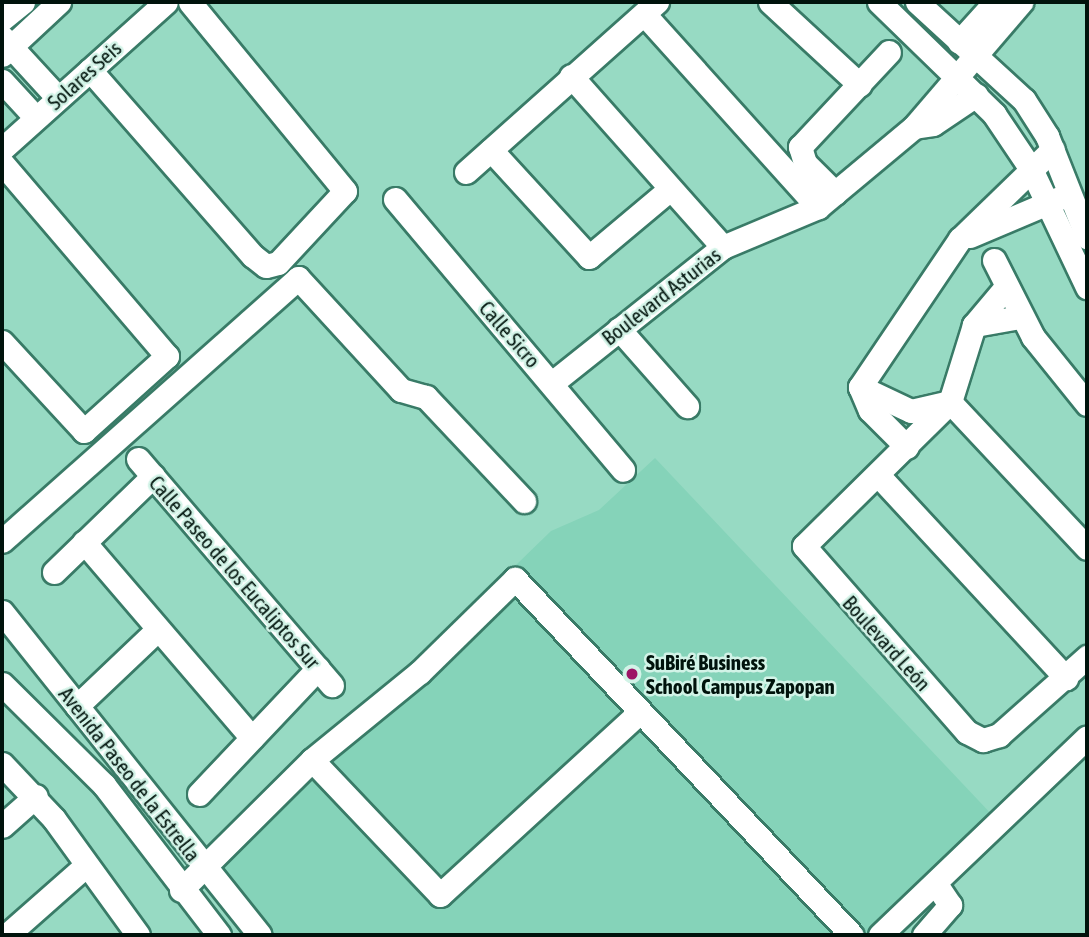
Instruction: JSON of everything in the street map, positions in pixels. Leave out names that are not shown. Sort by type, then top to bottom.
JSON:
[{"type":"street","points":[[2,19],[23,2]]},
{"type":"street","points":[[43,112],[4,48],[59,2]]},
{"type":"street","name":"Solares Seis","points":[[2,149],[166,2]]},
{"type":"street","points":[[90,70],[253,256],[266,266],[278,263],[345,191],[190,2]]},
{"type":"street","points":[[770,2],[860,85]]},
{"type":"street","points":[[879,2],[975,95],[1031,169],[1046,206],[1087,287]]},
{"type":"street","points":[[918,2],[937,11],[966,49],[1024,100],[1053,149],[1087,237]]},
{"type":"street","points":[[966,49],[995,2]]},
{"type":"street","points":[[966,49],[1021,2]]},
{"type":"street","points":[[466,172],[650,8],[827,200]]},
{"type":"street","name":"Boulevard Asturias","points":[[552,383],[723,247],[827,200],[914,127],[958,78],[966,49]]},
{"type":"street","points":[[827,200],[805,163],[800,147],[889,52]]},
{"type":"street","points":[[571,76],[723,247]]},
{"type":"street","points":[[2,81],[43,112]]},
{"type":"street","name":"Boulevard Asturias","points":[[914,127],[933,124],[975,95]]},
{"type":"street","points":[[2,101],[43,112]]},
{"type":"street","points":[[860,387],[960,239],[1053,149]]},
{"type":"street","points":[[491,150],[589,257],[670,189]]},
{"type":"street","points":[[2,163],[167,356],[83,430],[2,342]]},
{"type":"street","points":[[960,239],[1046,206],[1069,191]]},
{"type":"street","name":"Calle Sicro","points":[[395,199],[552,383],[623,471]]},
{"type":"street","points":[[994,260],[1020,317],[1087,404]]},
{"type":"street","points":[[2,541],[298,278],[401,390],[426,397],[524,502]]},
{"type":"street","points":[[974,325],[1006,287]]},
{"type":"street","points":[[974,325],[1020,317]]},
{"type":"street","name":"Boulevard León","points":[[974,325],[950,402],[804,546],[967,732],[983,740],[999,735],[1087,657]]},
{"type":"street","points":[[619,329],[687,406]]},
{"type":"street","points":[[860,387],[911,411],[950,402],[1087,548]]},
{"type":"street","points":[[860,387],[870,410],[907,447]]},
{"type":"street","name":"Calle Paseo de los Eucaliptos Sur","points":[[84,542],[145,468],[325,677],[252,738]]},
{"type":"street","points":[[878,475],[1066,678]]},
{"type":"street","points":[[54,572],[84,542],[155,632],[252,738],[199,794]]},
{"type":"street","points":[[181,890],[312,760],[421,672],[515,579],[852,935]]},
{"type":"street","name":"Avenida Paseo de la Estrella","points":[[2,612],[203,868],[260,935]]},
{"type":"street","points":[[77,706],[155,632]]},
{"type":"street","name":"Avenida Paseo de la Estrella","points":[[2,684],[104,785],[181,890],[219,935]]},
{"type":"street","points":[[312,760],[440,895],[640,712]]},
{"type":"street","points":[[880,935],[989,835],[1087,737]]},
{"type":"street","points":[[2,764],[36,796],[83,867],[138,935]]},
{"type":"street","points":[[2,825],[36,796]]},
{"type":"street","points":[[7,935],[83,867]]},
{"type":"street","points":[[924,935],[950,905],[936,884]]},
{"type":"shaded area","name":"SuBiré Business School Campus Zapopan","points":[[655,458],[995,818],[875,935],[265,935],[205,867],[551,531],[599,510]]},
{"type":"place","name":"SuBiré Business School Campus Zapopan","points":[[632,674]]}]
